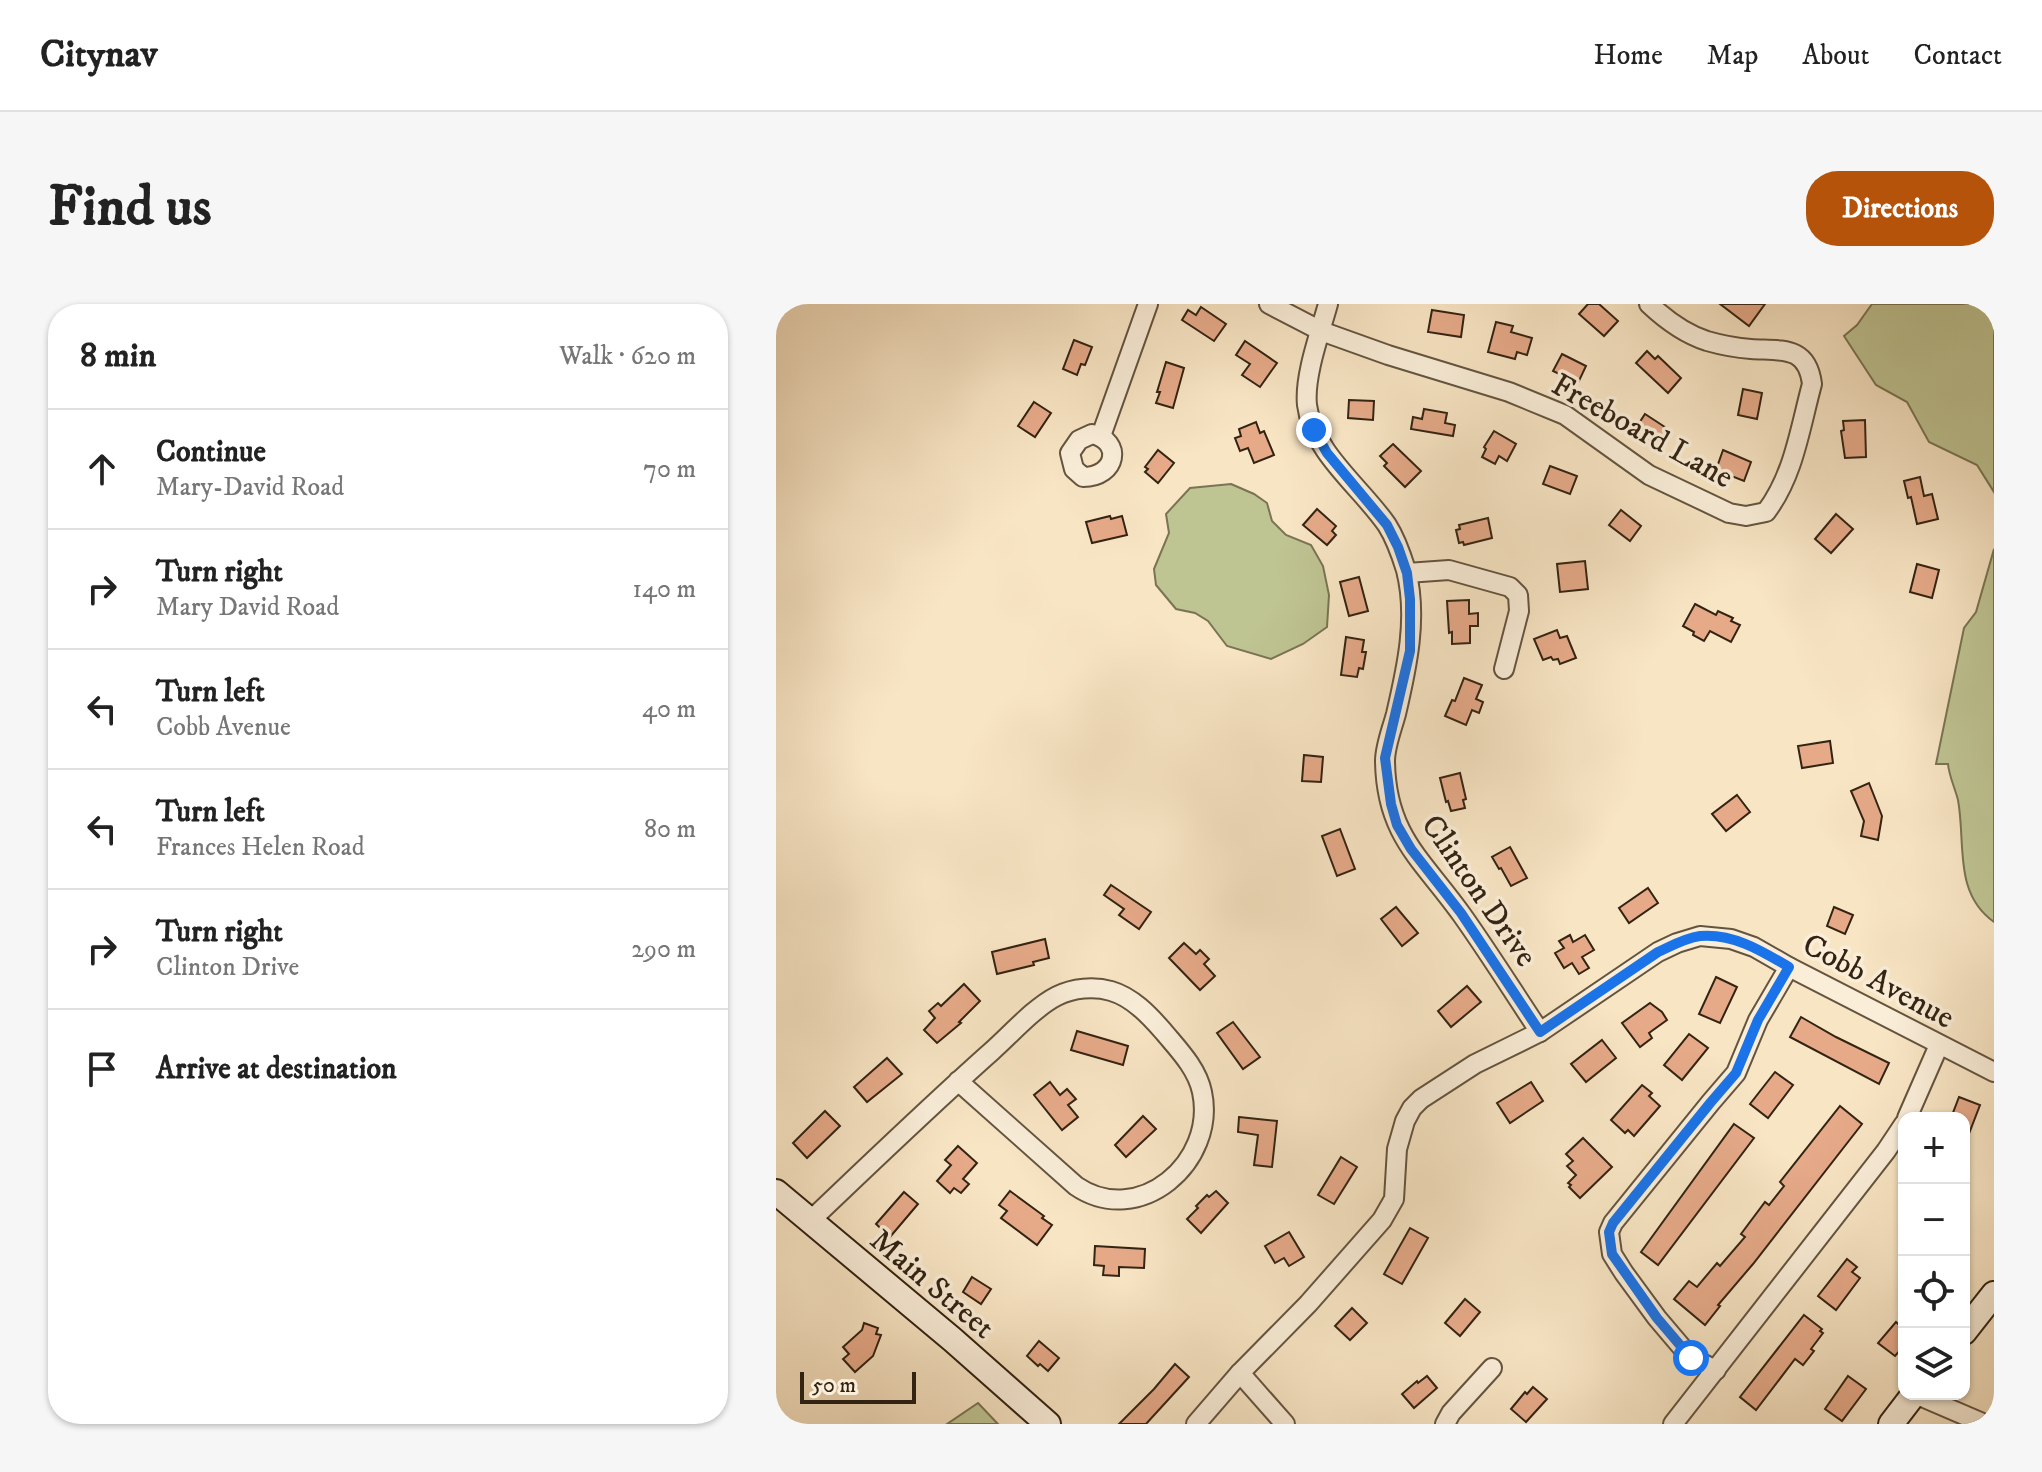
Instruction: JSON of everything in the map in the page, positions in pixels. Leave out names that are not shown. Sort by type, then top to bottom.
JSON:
[{"type":"main road","name":"Main Street","points":[[776,1192],[1048,1424]]},
{"type":"main road","points":[[1967,1328],[1994,1294]]},
{"type":"main road","points":[[1891,1424],[1910,1400]]},
{"type":"street","points":[[1101,436],[1148,304]]},
{"type":"street","name":"Freeboard Lane","points":[[1269,304],[1321,331],[1509,392],[1565,415],[1649,475],[1729,513],[1746,516],[1766,512],[1779,495],[1790,471],[1812,384],[1811,371],[1806,363],[1789,351],[1731,346],[1689,334],[1649,304]]},
{"type":"street","name":"Clinton Drive","points":[[1328,304],[1307,388],[1307,407],[1314,430],[1327,453],[1387,525],[1407,573],[1410,651],[1385,758],[1397,825],[1411,849],[1461,913],[1540,1032]]},
{"type":"street","points":[[1407,573],[1449,570],[1510,587],[1518,595],[1519,611],[1504,669]]},
{"type":"street","name":"Cobb Avenue","points":[[1196,1424],[1382,1220],[1394,1199],[1397,1149],[1405,1121],[1421,1099],[1475,1064],[1540,1032],[1658,952],[1677,943],[1700,936],[1737,941],[1754,947],[1994,1072]]},
{"type":"street","points":[[1716,1370],[1691,1358],[1657,1318],[1612,1254],[1609,1232],[1613,1223],[1736,1073],[1758,1020],[1789,967]]},
{"type":"street","points":[[810,1221],[958,1081],[1049,1001],[1077,990],[1104,989],[1125,996],[1148,1015],[1187,1061],[1202,1090],[1202,1125],[1198,1142],[1190,1156],[1168,1182],[1147,1195],[1121,1201],[1108,1200],[1086,1193],[1076,1186],[958,1081]]},
{"type":"street","points":[[1910,1112],[1939,1045]]},
{"type":"street","points":[[1673,1424],[1898,1133]]},
{"type":"street","points":[[1445,1424],[1451,1413],[1492,1368]]},
{"type":"street","points":[[1240,1373],[1285,1424]]},
{"type":"street","points":[[1929,1400],[1985,1424]]},
{"type":"green space","points":[[1872,304],[1994,304],[1994,492],[1977,465],[1929,442],[1907,402],[1876,385],[1844,336],[1857,325]]},
{"type":"green space","points":[[1231,484],[1267,503],[1272,521],[1286,535],[1311,545],[1323,566],[1329,595],[1327,627],[1303,644],[1271,659],[1227,646],[1208,621],[1195,613],[1176,609],[1156,585],[1154,569],[1169,533],[1166,514],[1190,488]]},
{"type":"green space","points":[[1994,549],[1994,922],[1972,897],[1964,866],[1958,800],[1948,764],[1936,764],[1964,628],[1976,612]]},
{"type":"green space","points":[[978,1403],[998,1424],[947,1424]]},
{"type":"building","points":[[1588,304],[1599,304],[1618,321],[1604,336],[1579,314]]},
{"type":"building","points":[[1720,304],[1765,304],[1749,326]]},
{"type":"building","points":[[1201,307],[1226,324],[1214,341],[1182,320],[1188,310],[1196,315]]},
{"type":"building","points":[[1432,310],[1464,315],[1461,337],[1428,332]]},
{"type":"building","points":[[1496,322],[1513,326],[1511,332],[1532,338],[1527,355],[1517,352],[1515,359],[1488,352]]},
{"type":"building","points":[[1074,340],[1092,347],[1077,375],[1063,369]]},
{"type":"building","points":[[1245,341],[1277,363],[1260,387],[1242,375],[1250,364],[1236,355]]},
{"type":"building","points":[[1647,351],[1655,359],[1658,356],[1681,378],[1668,393],[1636,363]]},
{"type":"building","points":[[1562,354],[1586,366],[1578,383],[1553,371]]},
{"type":"building","points":[[1166,362],[1184,368],[1173,408],[1156,403]]},
{"type":"building","points":[[1743,389],[1762,393],[1757,419],[1738,415]]},
{"type":"building","points":[[1349,400],[1374,401],[1373,420],[1348,418]]},
{"type":"building","points":[[1034,402],[1051,413],[1035,437],[1018,426]]},
{"type":"building","points":[[1424,409],[1447,413],[1445,423],[1455,425],[1453,436],[1411,429],[1413,417],[1422,419]]},
{"type":"building","points":[[1645,414],[1671,431],[1660,448],[1634,431]]},
{"type":"building","points":[[1865,420],[1866,457],[1845,458],[1841,431],[1844,430],[1843,421]]},
{"type":"building","points":[[1256,422],[1260,433],[1264,431],[1274,455],[1254,463],[1248,448],[1240,451],[1235,438],[1241,436],[1239,429]]},
{"type":"building","points":[[1494,431],[1516,444],[1507,461],[1499,456],[1495,464],[1482,457]]},
{"type":"building","points":[[1393,444],[1421,471],[1405,487],[1384,466],[1387,463],[1380,456]]},
{"type":"building","points":[[1158,450],[1174,463],[1158,483],[1145,472],[1148,469],[1145,467]]},
{"type":"building","points":[[1723,450],[1751,462],[1744,481],[1716,470]]},
{"type":"building","points":[[1550,466],[1577,476],[1570,494],[1543,484]]},
{"type":"building","points":[[1920,477],[1924,496],[1932,494],[1938,519],[1917,524],[1904,481]]},
{"type":"building","points":[[1317,509],[1336,526],[1332,531],[1336,535],[1327,545],[1303,525]]},
{"type":"building","points":[[1621,510],[1641,526],[1630,541],[1609,525]]},
{"type":"building","points":[[1836,514],[1853,529],[1831,553],[1815,539]]},
{"type":"building","points":[[1110,516],[1111,519],[1122,516],[1127,535],[1092,543],[1086,522]]},
{"type":"building","points":[[1488,518],[1492,538],[1464,545],[1463,542],[1459,543],[1456,530],[1460,529],[1459,525]]},
{"type":"building","points":[[1585,561],[1588,589],[1560,592],[1557,564]]},
{"type":"building","points":[[1917,564],[1939,570],[1932,598],[1910,592]]},
{"type":"building","points":[[1359,577],[1368,611],[1349,616],[1340,582]]},
{"type":"building","points":[[1469,600],[1469,614],[1478,613],[1478,626],[1470,626],[1470,643],[1452,644],[1447,601]]},
{"type":"building","points":[[1695,604],[1716,615],[1718,611],[1733,618],[1731,621],[1740,625],[1731,642],[1710,631],[1704,641],[1683,626]]},
{"type":"building","points":[[1557,630],[1560,638],[1567,636],[1576,658],[1560,664],[1558,659],[1551,657],[1543,660],[1534,639]]},
{"type":"building","points":[[1346,637],[1364,640],[1362,652],[1366,652],[1363,669],[1359,668],[1357,677],[1341,675]]},
{"type":"building","points":[[1464,678],[1482,685],[1476,699],[1483,702],[1479,713],[1472,710],[1466,725],[1445,716]]},
{"type":"building","points":[[1830,741],[1833,763],[1802,768],[1798,746]]},
{"type":"building","points":[[1304,755],[1323,757],[1321,782],[1302,781]]},
{"type":"building","points":[[1460,773],[1465,808],[1451,811],[1440,778]]},
{"type":"building","points":[[1869,783],[1882,816],[1878,840],[1861,836],[1864,821],[1851,791]]},
{"type":"building","points":[[1737,795],[1750,812],[1726,831],[1712,814]]},
{"type":"building","points":[[1340,829],[1355,869],[1337,876],[1322,836]]},
{"type":"building","points":[[1510,847],[1527,878],[1511,886],[1492,857]]},
{"type":"building","points":[[1111,885],[1151,912],[1139,929],[1119,915],[1124,909],[1104,895]]},
{"type":"building","points":[[1648,888],[1658,903],[1629,923],[1619,908]]},
{"type":"building","points":[[1396,907],[1418,933],[1402,946],[1381,919]]},
{"type":"building","points":[[1834,907],[1853,915],[1845,934],[1827,926]]},
{"type":"building","points":[[1570,935],[1573,942],[1585,935],[1594,950],[1582,957],[1589,968],[1579,974],[1572,963],[1564,968],[1555,953],[1564,948],[1559,941]]},
{"type":"building","points":[[1045,939],[1049,958],[997,974],[992,952]]},
{"type":"building","points":[[1184,943],[1196,954],[1200,950],[1209,959],[1204,964],[1215,976],[1200,990],[1169,958]]},
{"type":"building","points":[[1716,977],[1737,987],[1720,1023],[1699,1014]]},
{"type":"building","points":[[964,984],[980,1001],[961,1023],[937,1043],[924,1030],[935,1018],[929,1011],[938,1003],[941,1006]]},
{"type":"building","points":[[1467,986],[1481,1002],[1451,1027],[1438,1011]]},
{"type":"building","points":[[1650,1003],[1667,1020],[1649,1033],[1652,1038],[1640,1047],[1622,1023]]},
{"type":"building","points":[[1801,1017],[1889,1063],[1879,1084],[1790,1037]]},
{"type":"building","points":[[1233,1022],[1260,1057],[1243,1069],[1217,1033]]},
{"type":"building","points":[[1077,1031],[1128,1046],[1123,1065],[1071,1050]]},
{"type":"building","points":[[1689,1034],[1708,1048],[1682,1080],[1664,1065]]},
{"type":"building","points":[[1602,1040],[1616,1058],[1586,1082],[1571,1064]]},
{"type":"building","points":[[887,1058],[902,1074],[867,1102],[854,1087]]},
{"type":"building","points":[[1775,1072],[1793,1085],[1768,1118],[1750,1104]]},
{"type":"building","points":[[1050,1082],[1060,1095],[1067,1089],[1076,1099],[1068,1105],[1078,1117],[1062,1130],[1034,1095]]},
{"type":"building","points":[[1531,1082],[1543,1101],[1510,1123],[1497,1103]]},
{"type":"building","points":[[1642,1085],[1660,1106],[1634,1136],[1628,1130],[1625,1133],[1611,1120]]},
{"type":"building","points":[[1959,1097],[1980,1105],[1970,1131],[1970,1112],[1953,1112]]},
{"type":"building","points":[[1840,1106],[1862,1124],[1705,1325],[1674,1299],[1689,1281],[1697,1287],[1745,1237],[1741,1234],[1765,1202],[1769,1205],[1784,1186],[1780,1182]]},
{"type":"building","points":[[825,1111],[840,1126],[807,1158],[793,1143]]},
{"type":"building","points":[[1143,1116],[1156,1129],[1126,1157],[1115,1145]]},
{"type":"building","points":[[1239,1117],[1277,1121],[1272,1167],[1254,1165],[1258,1135],[1238,1132]]},
{"type":"building","points":[[1734,1124],[1754,1138],[1658,1265],[1641,1252]]},
{"type":"building","points":[[1583,1138],[1612,1167],[1580,1198],[1569,1187],[1571,1185],[1568,1183],[1576,1175],[1567,1166],[1573,1161],[1566,1154]]},
{"type":"building","points":[[958,1146],[977,1163],[963,1179],[969,1184],[961,1193],[954,1188],[950,1193],[937,1181],[951,1165],[945,1160]]},
{"type":"building","points":[[1341,1157],[1357,1167],[1334,1204],[1318,1195]]},
{"type":"building","points":[[1010,1191],[1052,1225],[1037,1245],[1001,1218],[1007,1211],[999,1205]]},
{"type":"building","points":[[1216,1191],[1228,1203],[1201,1233],[1187,1219],[1207,1195],[1209,1197]]},
{"type":"building","points":[[904,1192],[918,1204],[890,1237],[876,1224]]},
{"type":"building","points":[[1410,1228],[1428,1238],[1402,1284],[1384,1274]]},
{"type":"building","points":[[1289,1232],[1304,1257],[1289,1266],[1284,1258],[1275,1263],[1265,1246]]},
{"type":"building","points":[[1095,1246],[1145,1249],[1144,1268],[1119,1267],[1119,1276],[1103,1275],[1104,1266],[1094,1265]]},
{"type":"building","points":[[1847,1259],[1857,1267],[1852,1272],[1860,1278],[1836,1310],[1818,1296]]},
{"type":"building","points":[[972,1277],[991,1289],[981,1304],[963,1292]]},
{"type":"building","points":[[1465,1299],[1480,1312],[1460,1336],[1445,1323]]},
{"type":"building","points":[[1352,1308],[1367,1323],[1350,1340],[1335,1326]]},
{"type":"building","points":[[1804,1315],[1822,1329],[1820,1331],[1823,1333],[1811,1349],[1814,1351],[1803,1365],[1795,1359],[1756,1410],[1740,1397]]},
{"type":"building","points":[[1896,1322],[1898,1324],[1898,1353],[1895,1356],[1878,1343]]},
{"type":"building","points":[[864,1323],[878,1328],[876,1334],[881,1335],[873,1356],[855,1372],[843,1359],[849,1354],[843,1347],[862,1330]]},
{"type":"building","points":[[1039,1341],[1059,1358],[1048,1371],[1027,1356]]},
{"type":"building","points":[[1175,1364],[1189,1377],[1146,1424],[1119,1424],[1154,1389]]},
{"type":"building","points":[[1427,1376],[1437,1388],[1414,1408],[1402,1394]]},
{"type":"building","points":[[1848,1376],[1866,1389],[1842,1421],[1825,1409]]},
{"type":"building","points":[[1533,1387],[1547,1399],[1526,1422],[1511,1409]]},
{"type":"route","points":[[1314,430],[1327,453],[1387,525],[1407,573],[1410,651],[1385,758],[1397,825],[1411,849],[1461,913],[1540,1032],[1658,952],[1700,936],[1731,939],[1754,947],[1789,967],[1758,1020],[1736,1073],[1613,1223],[1609,1232],[1612,1254],[1624,1273],[1691,1358]]}]
